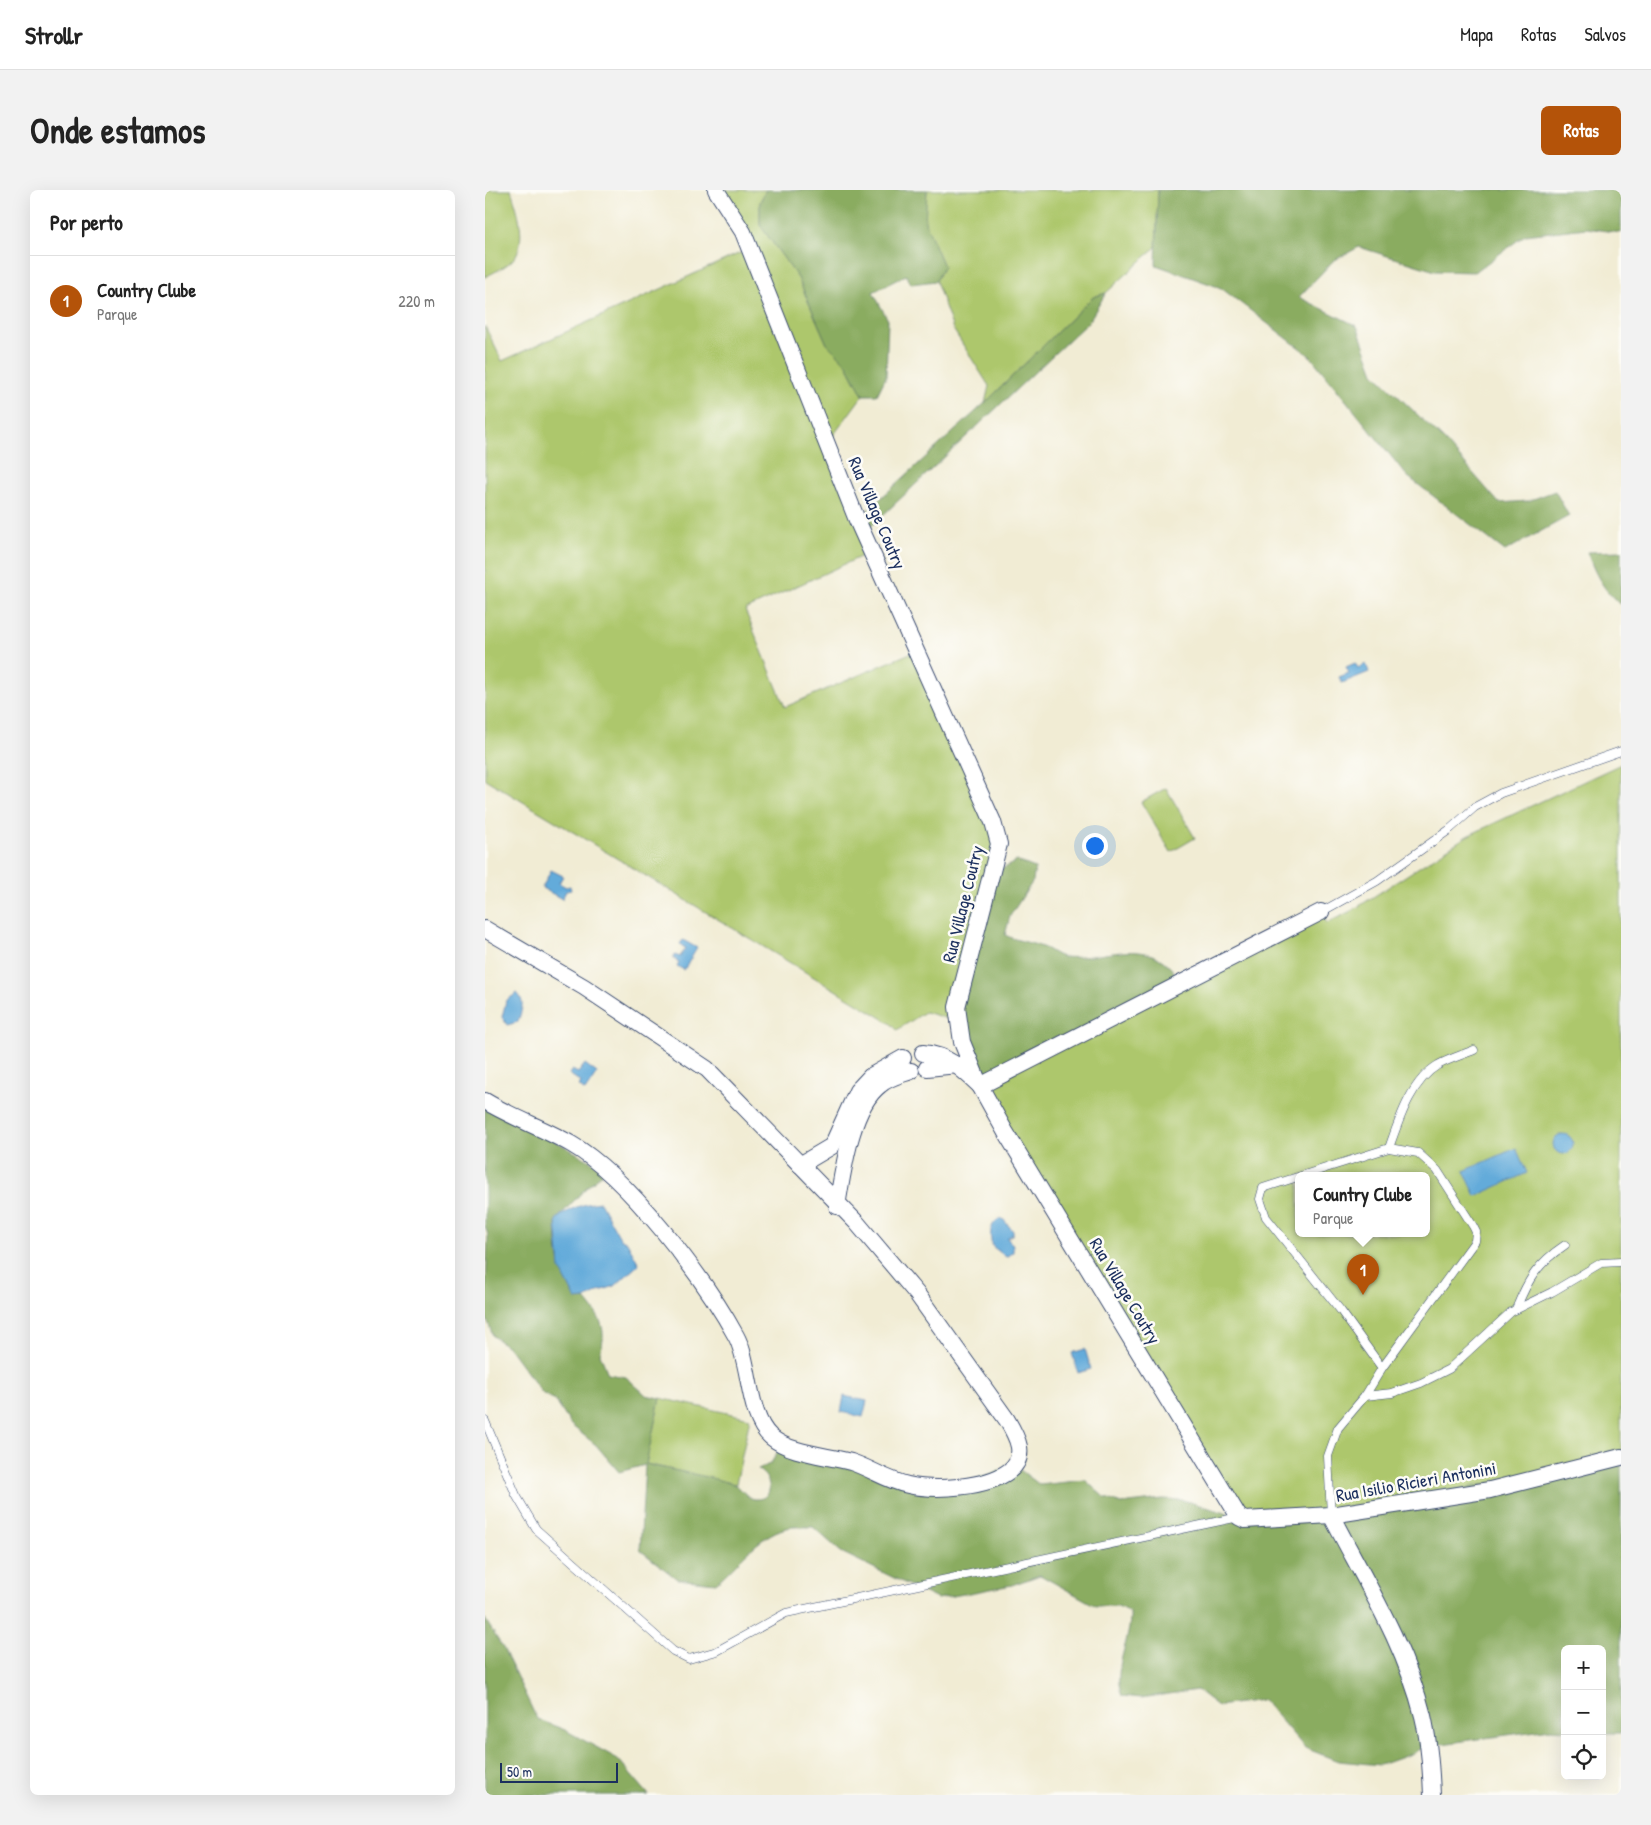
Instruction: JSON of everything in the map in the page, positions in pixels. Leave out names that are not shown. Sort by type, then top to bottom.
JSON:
[{"type":"street","name":"Rua Village Coutry","points":[[716,190],[743,232],[857,520],[993,822],[999,844],[957,1007],[962,1042],[980,1086],[1006,1133],[1239,1517]]},
{"type":"street","points":[[800,1165],[832,1146],[857,1091],[871,1076],[916,1063],[937,1054],[958,1065],[980,1086],[1321,912]]},
{"type":"street","points":[[485,929],[585,987],[707,1069],[837,1206],[857,1223],[917,1294],[1007,1420],[1020,1442],[1019,1457],[1015,1466],[1003,1475],[988,1481],[943,1489],[907,1485],[853,1462],[782,1445],[769,1435],[760,1420],[739,1340],[727,1318],[658,1225],[606,1170],[572,1144],[507,1115],[485,1101]]},
{"type":"street","points":[[837,1206],[845,1160],[859,1117],[869,1098],[879,1085],[916,1063]]},
{"type":"street","name":"Rua Isilio Ricieri Antonini","points":[[1432,1795],[1423,1717],[1405,1660],[1379,1605],[1331,1516],[1490,1490],[1621,1457]]},
{"type":"street","points":[[1239,1517],[1245,1520],[1331,1516]]},
{"type":"lane","points":[[1321,912],[1377,881],[1449,830],[1475,806],[1501,793],[1621,752]]},
{"type":"lane","points":[[1389,1148],[1399,1118],[1422,1078],[1438,1065],[1474,1050]]},
{"type":"lane","points":[[1313,1172],[1389,1148],[1417,1153],[1437,1170],[1476,1232],[1475,1241],[1382,1368],[1365,1396],[1338,1428],[1328,1456],[1331,1516]]},
{"type":"lane","points":[[1295,1178],[1263,1188],[1260,1199],[1266,1217],[1341,1311],[1382,1368]]},
{"type":"lane","points":[[1517,1309],[1527,1282],[1537,1268],[1565,1245]]},
{"type":"lane","points":[[1365,1396],[1392,1393],[1421,1383],[1449,1369],[1495,1324],[1517,1309],[1552,1292],[1601,1263],[1621,1262]]},
{"type":"lane","points":[[485,1421],[516,1495],[537,1529],[673,1651],[689,1659],[717,1651],[786,1613],[1239,1517]]},
{"type":"green space","points":[[485,190],[511,190],[516,204],[521,236],[518,251],[513,260],[485,277]]},
{"type":"green space","points":[[716,190],[766,190],[760,202],[760,225],[798,278],[827,344],[846,363],[863,395],[827,444],[871,552],[745,610],[785,707],[915,651],[999,844],[958,1022],[925,1012],[897,1030],[890,1023],[485,779],[485,326],[502,361],[749,249]]},
{"type":"green space","points":[[766,190],[927,190],[925,222],[944,266],[936,281],[911,284],[906,275],[873,292],[888,320],[886,377],[877,395],[863,395],[846,363],[827,344],[798,278],[760,225],[760,202]]},
{"type":"green space","points":[[927,190],[1158,190],[1156,247],[1106,293],[1093,297],[985,403],[989,386],[953,329],[936,281],[944,266],[924,222]]},
{"type":"green space","points":[[1158,190],[1621,190],[1621,233],[1586,228],[1525,235],[1475,272],[1435,271],[1359,247],[1333,261],[1299,297],[1357,326],[1374,373],[1445,441],[1499,503],[1528,501],[1555,491],[1569,516],[1505,551],[1407,476],[1310,356],[1221,288],[1156,265]]},
{"type":"green space","points":[[1106,293],[1089,321],[863,534],[857,520],[985,403],[1093,297]]},
{"type":"green space","points":[[1621,551],[1621,605],[1600,581],[1587,552]]},
{"type":"green space","points":[[1621,764],[1621,1457],[1490,1490],[1245,1520],[980,1086],[1321,912],[1327,923],[1353,910],[1467,836]]},
{"type":"green space","points":[[1166,788],[1195,838],[1171,852],[1141,802]]},
{"type":"green space","points":[[1017,861],[1035,868],[1033,881],[1010,916],[1005,935],[1045,948],[1063,957],[1128,952],[1143,953],[1157,957],[1170,967],[1181,983],[980,1086],[958,1022],[994,873]]},
{"type":"green space","points":[[485,1101],[606,1170],[556,1220],[558,1253],[565,1279],[576,1299],[585,1299],[599,1319],[603,1331],[600,1354],[608,1374],[626,1377],[646,1395],[660,1398],[646,1464],[733,1484],[739,1487],[746,1495],[755,1499],[766,1496],[769,1488],[767,1478],[758,1470],[771,1463],[782,1445],[943,1489],[1015,1466],[1040,1485],[1085,1480],[1104,1497],[1121,1504],[1162,1499],[1183,1500],[1239,1517],[1331,1515],[1621,1457],[1621,1733],[1606,1733],[1606,1645],[1561,1645],[1561,1730],[1551,1729],[1427,1746],[1380,1765],[1338,1761],[1305,1748],[1263,1700],[1218,1706],[1197,1690],[1141,1698],[1122,1696],[1119,1686],[1120,1665],[1128,1633],[1130,1612],[1118,1606],[1096,1606],[1040,1575],[1012,1585],[937,1599],[841,1552],[813,1527],[792,1527],[766,1537],[716,1583],[677,1579],[640,1550],[645,1465],[619,1472],[596,1445],[571,1425],[555,1400],[543,1394],[510,1349],[493,1336],[485,1314],[488,1236],[485,1224]]},
{"type":"green space","points":[[660,1398],[750,1418],[736,1484],[646,1464]]},
{"type":"green space","points":[[485,1619],[503,1648],[537,1719],[565,1730],[618,1759],[649,1795],[485,1795]]},
{"type":"water","points":[[1355,663],[1358,668],[1366,664],[1369,672],[1342,683],[1339,677],[1349,673],[1346,667]]},
{"type":"water","points":[[551,870],[563,876],[559,883],[566,887],[570,886],[571,890],[566,891],[562,899],[542,888]]},
{"type":"water","points":[[683,940],[697,948],[684,970],[677,966],[679,962],[673,958],[675,955],[680,957],[685,948],[680,944]]},
{"type":"water","points":[[517,993],[522,1003],[518,1022],[507,1025],[502,1017],[506,1001]]},
{"type":"water","points":[[585,1064],[597,1073],[585,1091],[579,1086],[581,1082],[569,1074],[572,1070],[578,1073]]},
{"type":"water","points":[[1563,1134],[1570,1137],[1573,1144],[1570,1151],[1563,1154],[1556,1151],[1553,1144],[1556,1137]]},
{"type":"water","points":[[1516,1148],[1527,1173],[1476,1196],[1464,1171]]},
{"type":"water","points":[[600,1202],[620,1238],[627,1242],[639,1264],[615,1286],[585,1299],[576,1300],[560,1269],[556,1220],[576,1207]]},
{"type":"water","points":[[999,1219],[1003,1219],[1013,1231],[1013,1234],[1007,1238],[1013,1245],[1013,1252],[1006,1257],[992,1246],[992,1227]]},
{"type":"water","points":[[1085,1349],[1091,1369],[1078,1373],[1072,1353]]},
{"type":"water","points":[[844,1396],[867,1401],[863,1417],[841,1412]]},
{"type":"place","name":"Country Clube","points":[[1363,1295]]}]
